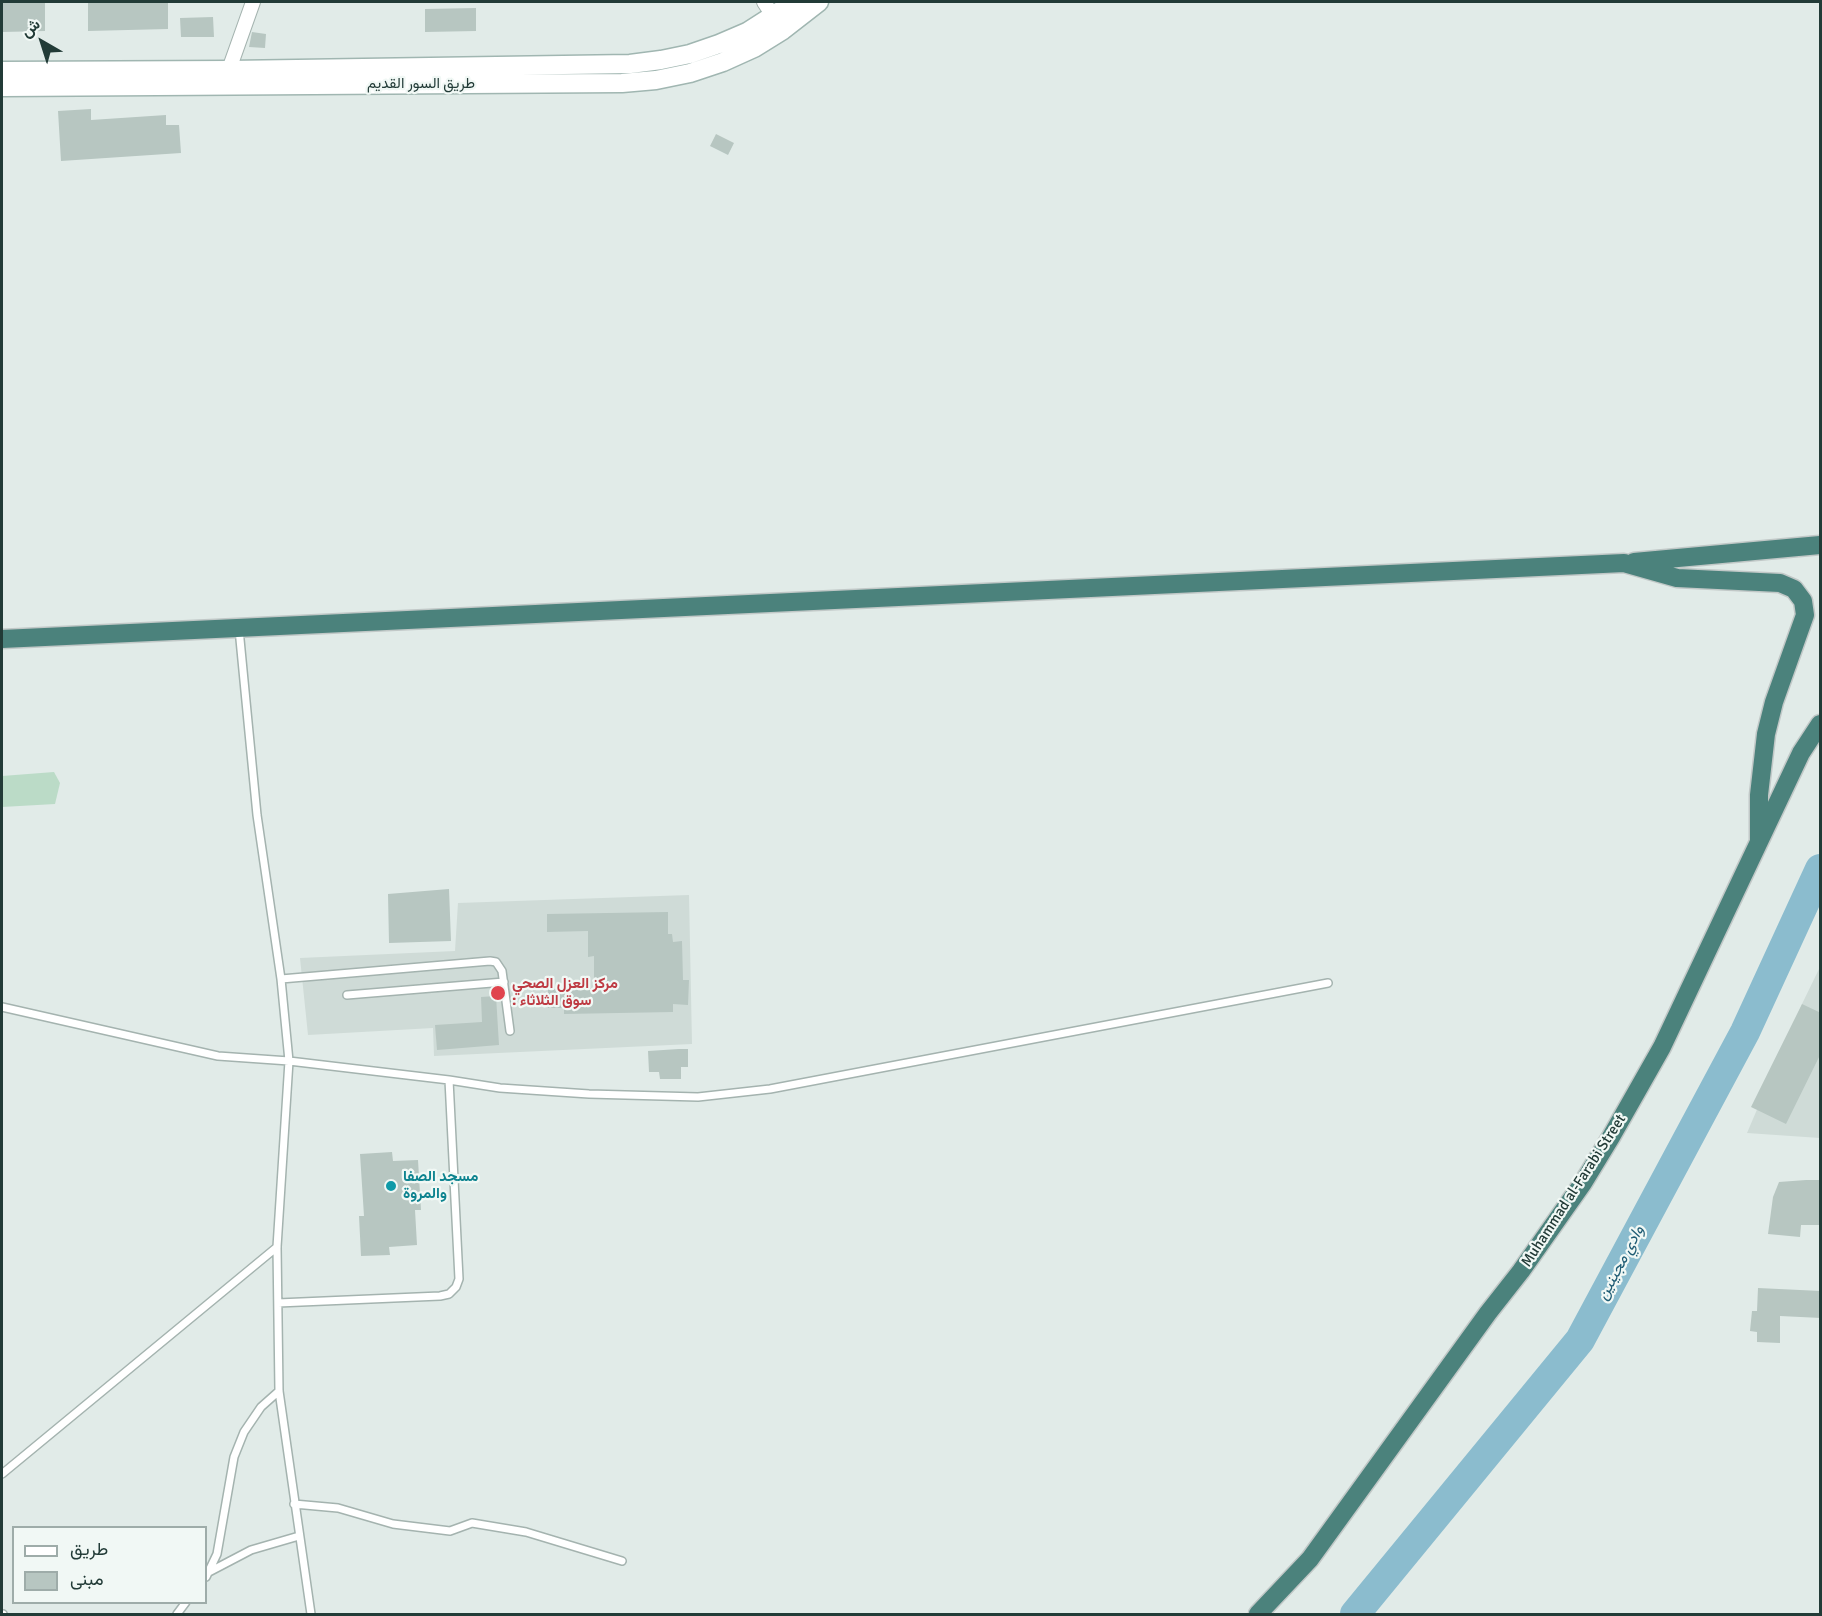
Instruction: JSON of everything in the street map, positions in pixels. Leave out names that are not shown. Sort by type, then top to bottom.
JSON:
[{"type":"highway","points":[[2,639],[1624,563],[1821,545]]},
{"type":"highway","points":[[1624,563],[1677,578],[1780,583],[1794,589],[1803,601],[1805,615],[1774,702],[1766,734],[1759,795],[1759,840]]},
{"type":"highway","name":"Muhammad al-Farabi Street","points":[[1258,1614],[1310,1559],[1583,1183],[1662,1047],[1801,753],[1821,724]]},
{"type":"main road","name":"طريق السور القديم","points":[[2,87],[630,64],[661,60],[710,47],[747,32],[794,2]]},
{"type":"main road","name":"طريق السور القديم","points":[[774,16],[819,2]]},
{"type":"main road","name":"طريق السور القديم","points":[[2,71],[226,78]]},
{"type":"street","points":[[226,78],[253,2]]},
{"type":"lane","points":[[239,629],[257,815],[281,979],[289,1061],[277,1247],[279,1391],[310,1614]]},
{"type":"lane","points":[[281,979],[490,961],[500,966],[510,1030]]},
{"type":"lane","points":[[347,995],[504,982]]},
{"type":"lane","points":[[2,1007],[218,1056],[289,1061],[500,1088],[662,1097],[734,1094],[788,1086],[1328,982]]},
{"type":"lane","points":[[278,1304],[440,1296],[449,1294],[456,1287],[459,1279],[448,1080]]},
{"type":"lane","points":[[2,1474],[277,1247]]},
{"type":"lane","points":[[207,1575],[218,1554],[234,1457],[244,1432],[261,1407],[279,1391]]},
{"type":"lane","points":[[294,1504],[338,1508],[393,1524],[450,1531],[472,1523],[526,1532],[622,1561]]},
{"type":"lane","points":[[207,1575],[251,1550],[299,1536]]},
{"type":"shaded area","name":"مركز العزل الصحي : سوق الثلاثاء","points":[[689,895],[692,1044],[434,1056],[433,1028],[308,1035],[300,958],[455,951],[458,903]]},
{"type":"shaded area","points":[[1820,967],[1820,1138],[1747,1133],[1802,1004]]},
{"type":"green space","points":[[54,772],[60,783],[55,804],[2,807],[2,776]]},
{"type":"building","points":[[2,2],[45,2],[45,31],[2,32]]},
{"type":"building","points":[[88,2],[168,2],[168,29],[88,31]]},
{"type":"building","points":[[476,8],[476,31],[425,32],[425,9]]},
{"type":"building","points":[[213,17],[214,37],[181,37],[180,18]]},
{"type":"building","points":[[252,32],[266,34],[265,48],[249,47]]},
{"type":"building","points":[[91,109],[91,120],[166,115],[166,125],[179,125],[181,153],[61,161],[58,111]]},
{"type":"building","points":[[716,134],[734,143],[728,155],[710,146]]},
{"type":"building","points":[[449,889],[451,941],[389,943],[388,894]]},
{"type":"building","points":[[668,912],[668,934],[672,934],[673,942],[682,941],[683,980],[689,980],[688,1005],[673,1004],[673,1012],[564,1014],[564,1008],[548,1008],[548,989],[594,988],[594,956],[588,957],[588,931],[547,932],[547,914]]},
{"type":"building","points":[[496,996],[499,1045],[437,1050],[435,1025],[482,1022],[481,997]]},
{"type":"building","points":[[1802,1004],[1821,1013],[1821,1053],[1786,1124],[1751,1107]]},
{"type":"building","points":[[688,1049],[688,1067],[681,1067],[681,1079],[660,1079],[659,1072],[649,1072],[648,1051]]},
{"type":"building","points":[[392,1152],[393,1161],[418,1160],[421,1210],[415,1210],[417,1245],[389,1247],[390,1255],[361,1256],[359,1216],[364,1216],[360,1154]]},
{"type":"building","points":[[1821,1180],[1821,1225],[1801,1225],[1800,1237],[1768,1234],[1773,1197],[1779,1182]]},
{"type":"building","points":[[1758,1288],[1821,1291],[1821,1318],[1780,1316],[1780,1343],[1757,1342],[1757,1332],[1750,1331],[1752,1311],[1757,1311]]},
{"type":"waterway","name":"وادي مجينين","points":[[1355,1614],[1580,1340],[1745,1032],[1820,869]]},
{"type":"place","name":"مركز العزل الصحي : سوق الثلاثاء","points":[[498,993]]},
{"type":"place","name":"مسجد الصفا والمروة","points":[[391,1186]]}]
